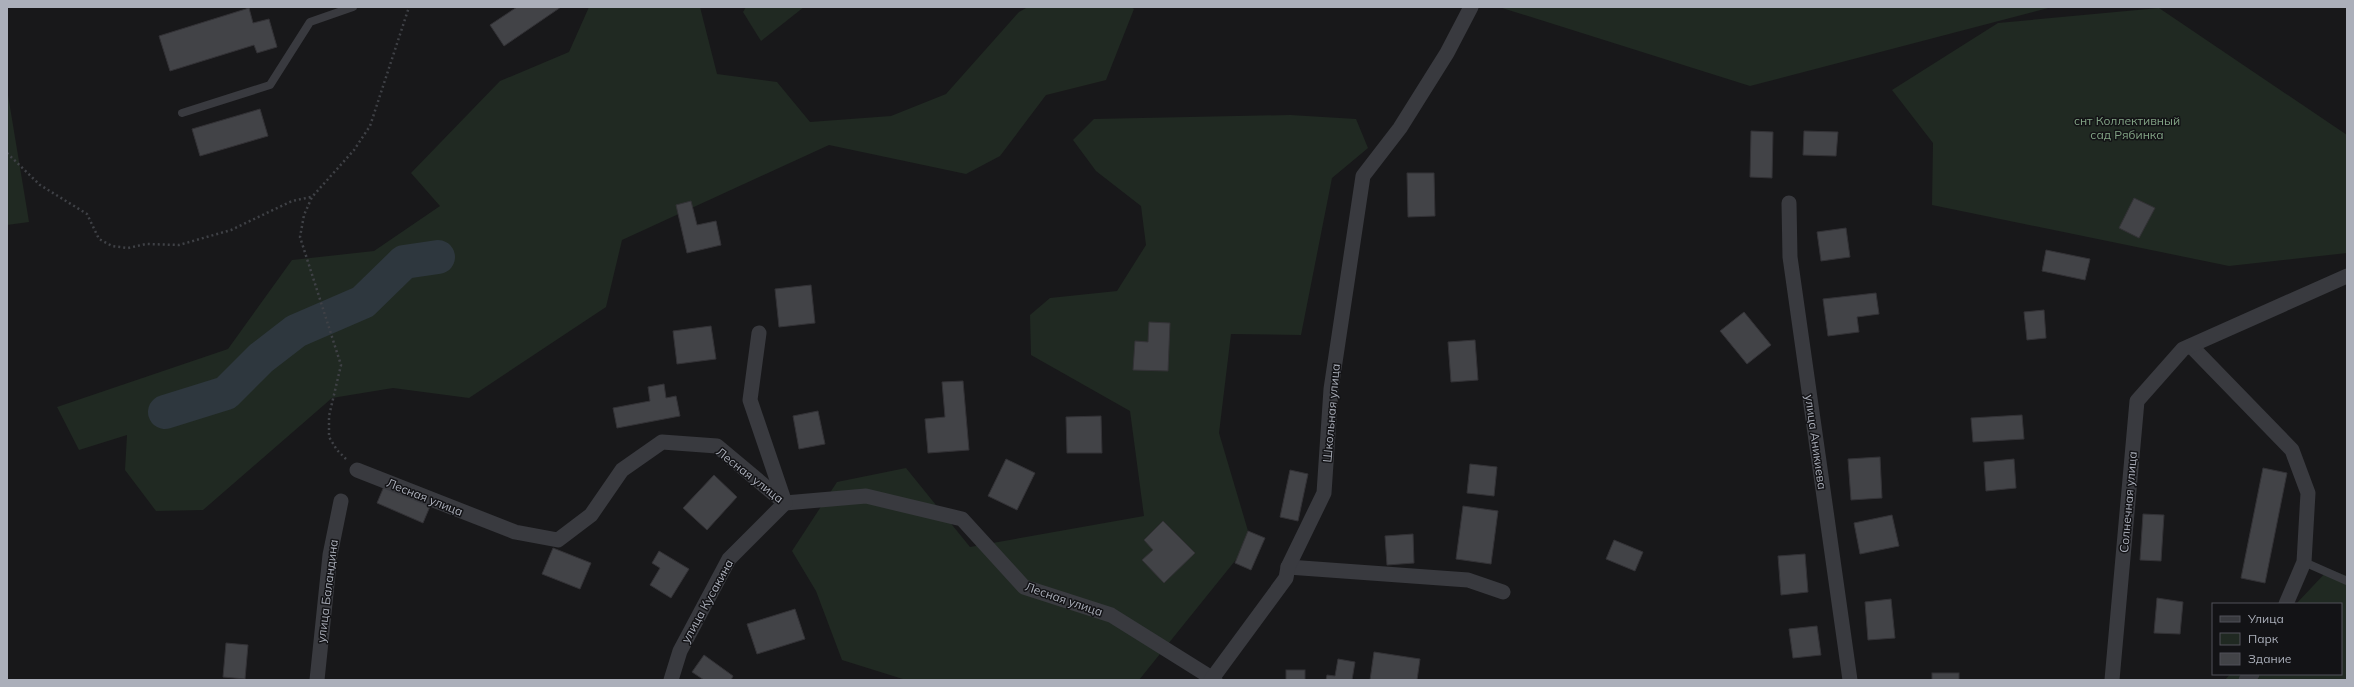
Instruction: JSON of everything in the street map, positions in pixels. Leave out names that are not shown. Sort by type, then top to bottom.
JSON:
[{"type":"street","name":"Школьная улица","points":[[1213,680],[1286,578],[1288,567],[1324,493],[1331,389],[1363,176],[1400,128],[1447,53],[1471,7]]},
{"type":"street","name":"улица Аникиева","points":[[1789,203],[1790,257],[1850,680]]},
{"type":"street","name":"Солнечная улица","points":[[2112,680],[2137,401],[2183,349],[2347,276]]},
{"type":"street","points":[[759,333],[750,400],[785,503]]},
{"type":"street","points":[[2191,346],[2292,450],[2308,493],[2304,562],[2286,603]]},
{"type":"street","name":"Лесная улица","points":[[357,470],[515,532],[558,540],[591,515],[622,470],[662,442],[717,446],[785,503],[866,496],[962,519],[1024,587],[1111,615],[1213,680]]},
{"type":"street","name":"улица Баландина","points":[[317,680],[330,555],[340,501]]},
{"type":"street","name":"улица Кусакина","points":[[671,680],[680,651],[729,559],[785,503]]},
{"type":"street","points":[[1288,567],[1468,580],[1503,592]]},
{"type":"lane","points":[[182,112],[270,85],[310,22],[353,7]]},
{"type":"lane","points":[[2304,562],[2347,581]]},
{"type":"path","points":[[357,470],[337,450],[329,436],[329,416],[340,365],[332,333],[300,238],[304,215],[312,197],[354,150],[370,126],[410,7]]},
{"type":"path","points":[[7,153],[40,185],[87,214],[99,239],[112,246],[128,248],[146,244],[179,245],[231,230],[292,201],[312,197]]},
{"type":"green space","points":[[589,7],[700,7],[717,74],[777,82],[810,122],[891,116],[946,94],[1019,12],[1028,7],[1131,7],[1134,9],[1106,80],[1046,95],[1000,156],[966,174],[829,145],[622,240],[606,307],[469,398],[393,388],[332,398],[203,510],[156,511],[125,470],[127,435],[79,450],[57,407],[228,349],[292,260],[374,251],[440,206],[411,173],[500,81],[569,52]]},
{"type":"green space","points":[[746,7],[804,7],[761,41],[743,12]]},
{"type":"green space","points":[[1499,7],[2052,7],[1750,86]]},
{"type":"green space","name":"снт Коллективный сад Рябинка","points":[[2159,8],[2347,135],[2347,253],[2229,266],[1932,205],[1933,143],[1892,90],[1998,23]]},
{"type":"green space","points":[[7,89],[29,222],[7,225]]},
{"type":"green space","points":[[1290,115],[1356,119],[1368,148],[1332,178],[1301,335],[1231,334],[1219,433],[1251,541],[1139,680],[906,680],[842,660],[816,591],[792,551],[837,482],[906,468],[970,547],[1144,516],[1130,411],[1031,355],[1030,315],[1050,298],[1117,291],[1146,245],[1141,206],[1096,171],[1073,140],[1094,119]]},
{"type":"green space","points":[[2329,569],[2347,576],[2347,680],[2225,680],[2229,675],[2342,675],[2342,603],[2297,603]]},
{"type":"building","points":[[517,7],[561,7],[504,46],[490,25]]},
{"type":"building","points":[[249,8],[253,23],[269,19],[277,47],[257,53],[254,45],[170,71],[159,36]]},
{"type":"building","points":[[260,109],[268,136],[200,156],[192,129]]},
{"type":"building","points":[[1751,131],[1773,132],[1772,178],[1750,177]]},
{"type":"building","points":[[1804,131],[1838,132],[1836,156],[1803,155]]},
{"type":"building","points":[[1407,173],[1434,173],[1435,216],[1408,217]]},
{"type":"building","points":[[2134,198],[2155,208],[2139,238],[2119,228]]},
{"type":"building","points":[[691,201],[697,225],[716,221],[721,245],[687,253],[676,205]]},
{"type":"building","points":[[1846,228],[1850,257],[1821,261],[1817,232]]},
{"type":"building","points":[[2046,250],[2090,259],[2085,280],[2042,271]]},
{"type":"building","points":[[811,285],[815,323],[779,327],[775,289]]},
{"type":"building","points":[[1876,293],[1879,314],[1857,317],[1859,332],[1828,336],[1823,299]]},
{"type":"building","points":[[2044,310],[2046,338],[2027,340],[2024,312]]},
{"type":"building","points":[[1744,312],[1771,345],[1747,364],[1720,331]]},
{"type":"building","points":[[1149,322],[1170,323],[1168,371],[1133,370],[1135,341],[1148,342]]},
{"type":"building","points":[[711,326],[716,359],[677,364],[673,331]]},
{"type":"building","points":[[1475,340],[1478,380],[1451,382],[1448,342]]},
{"type":"building","points":[[963,381],[969,450],[928,453],[925,419],[945,417],[942,382]]},
{"type":"building","points":[[664,384],[666,398],[676,396],[680,416],[617,428],[613,408],[650,401],[648,387]]},
{"type":"building","points":[[818,411],[825,444],[799,449],[793,416]]},
{"type":"building","points":[[2022,415],[2024,439],[1973,442],[1971,418]]},
{"type":"building","points":[[1101,416],[1102,453],[1067,453],[1066,417]]},
{"type":"building","points":[[1880,457],[1882,498],[1851,500],[1848,459]]},
{"type":"building","points":[[1006,459],[1035,473],[1017,510],[988,496]]},
{"type":"building","points":[[2014,459],[2016,488],[1986,491],[1984,462]]},
{"type":"building","points":[[1470,464],[1497,467],[1494,496],[1467,493]]},
{"type":"building","points":[[2263,468],[2287,473],[2265,583],[2241,578]]},
{"type":"building","points":[[1290,470],[1308,474],[1298,521],[1280,517]]},
{"type":"building","points":[[714,475],[737,497],[707,530],[683,508]]},
{"type":"building","points":[[385,484],[431,504],[423,523],[377,503]]},
{"type":"building","points":[[1463,506],[1498,511],[1491,564],[1456,559]]},
{"type":"building","points":[[2143,514],[2164,515],[2161,561],[2140,560]]},
{"type":"building","points":[[1892,515],[1899,546],[1860,554],[1854,523]]},
{"type":"building","points":[[1163,521],[1195,553],[1164,583],[1142,560],[1153,550],[1144,540]]},
{"type":"building","points":[[1248,531],[1265,538],[1251,570],[1235,563]]},
{"type":"building","points":[[1413,534],[1414,563],[1387,565],[1385,536]]},
{"type":"building","points":[[1614,540],[1643,552],[1635,571],[1606,559]]},
{"type":"building","points":[[553,548],[591,563],[580,589],[542,574]]},
{"type":"building","points":[[659,551],[689,569],[671,598],[650,585],[660,568],[652,563]]},
{"type":"building","points":[[1805,554],[1808,592],[1781,595],[1778,556]]},
{"type":"building","points":[[2157,598],[2183,602],[2180,634],[2154,633]]},
{"type":"building","points":[[1891,599],[1895,638],[1868,640],[1865,602]]},
{"type":"building","points":[[795,609],[805,639],[757,654],[747,624]]},
{"type":"building","points":[[1817,626],[1821,655],[1793,658],[1789,629]]},
{"type":"building","points":[[226,643],[248,645],[245,679],[223,677]]},
{"type":"building","points":[[1374,652],[1420,659],[1417,680],[1370,680]]},
{"type":"building","points":[[704,655],[733,676],[731,680],[704,680],[692,672]]},
{"type":"building","points":[[1338,659],[1355,662],[1352,680],[1326,680],[1327,675],[1335,676]]},
{"type":"building","points":[[1286,670],[1305,670],[1305,680],[1286,680]]},
{"type":"building","points":[[1932,673],[1959,673],[1959,680],[1932,680]]},
{"type":"waterway","points":[[165,412],[226,393],[261,358],[296,331],[363,302],[404,262],[438,257]]}]
